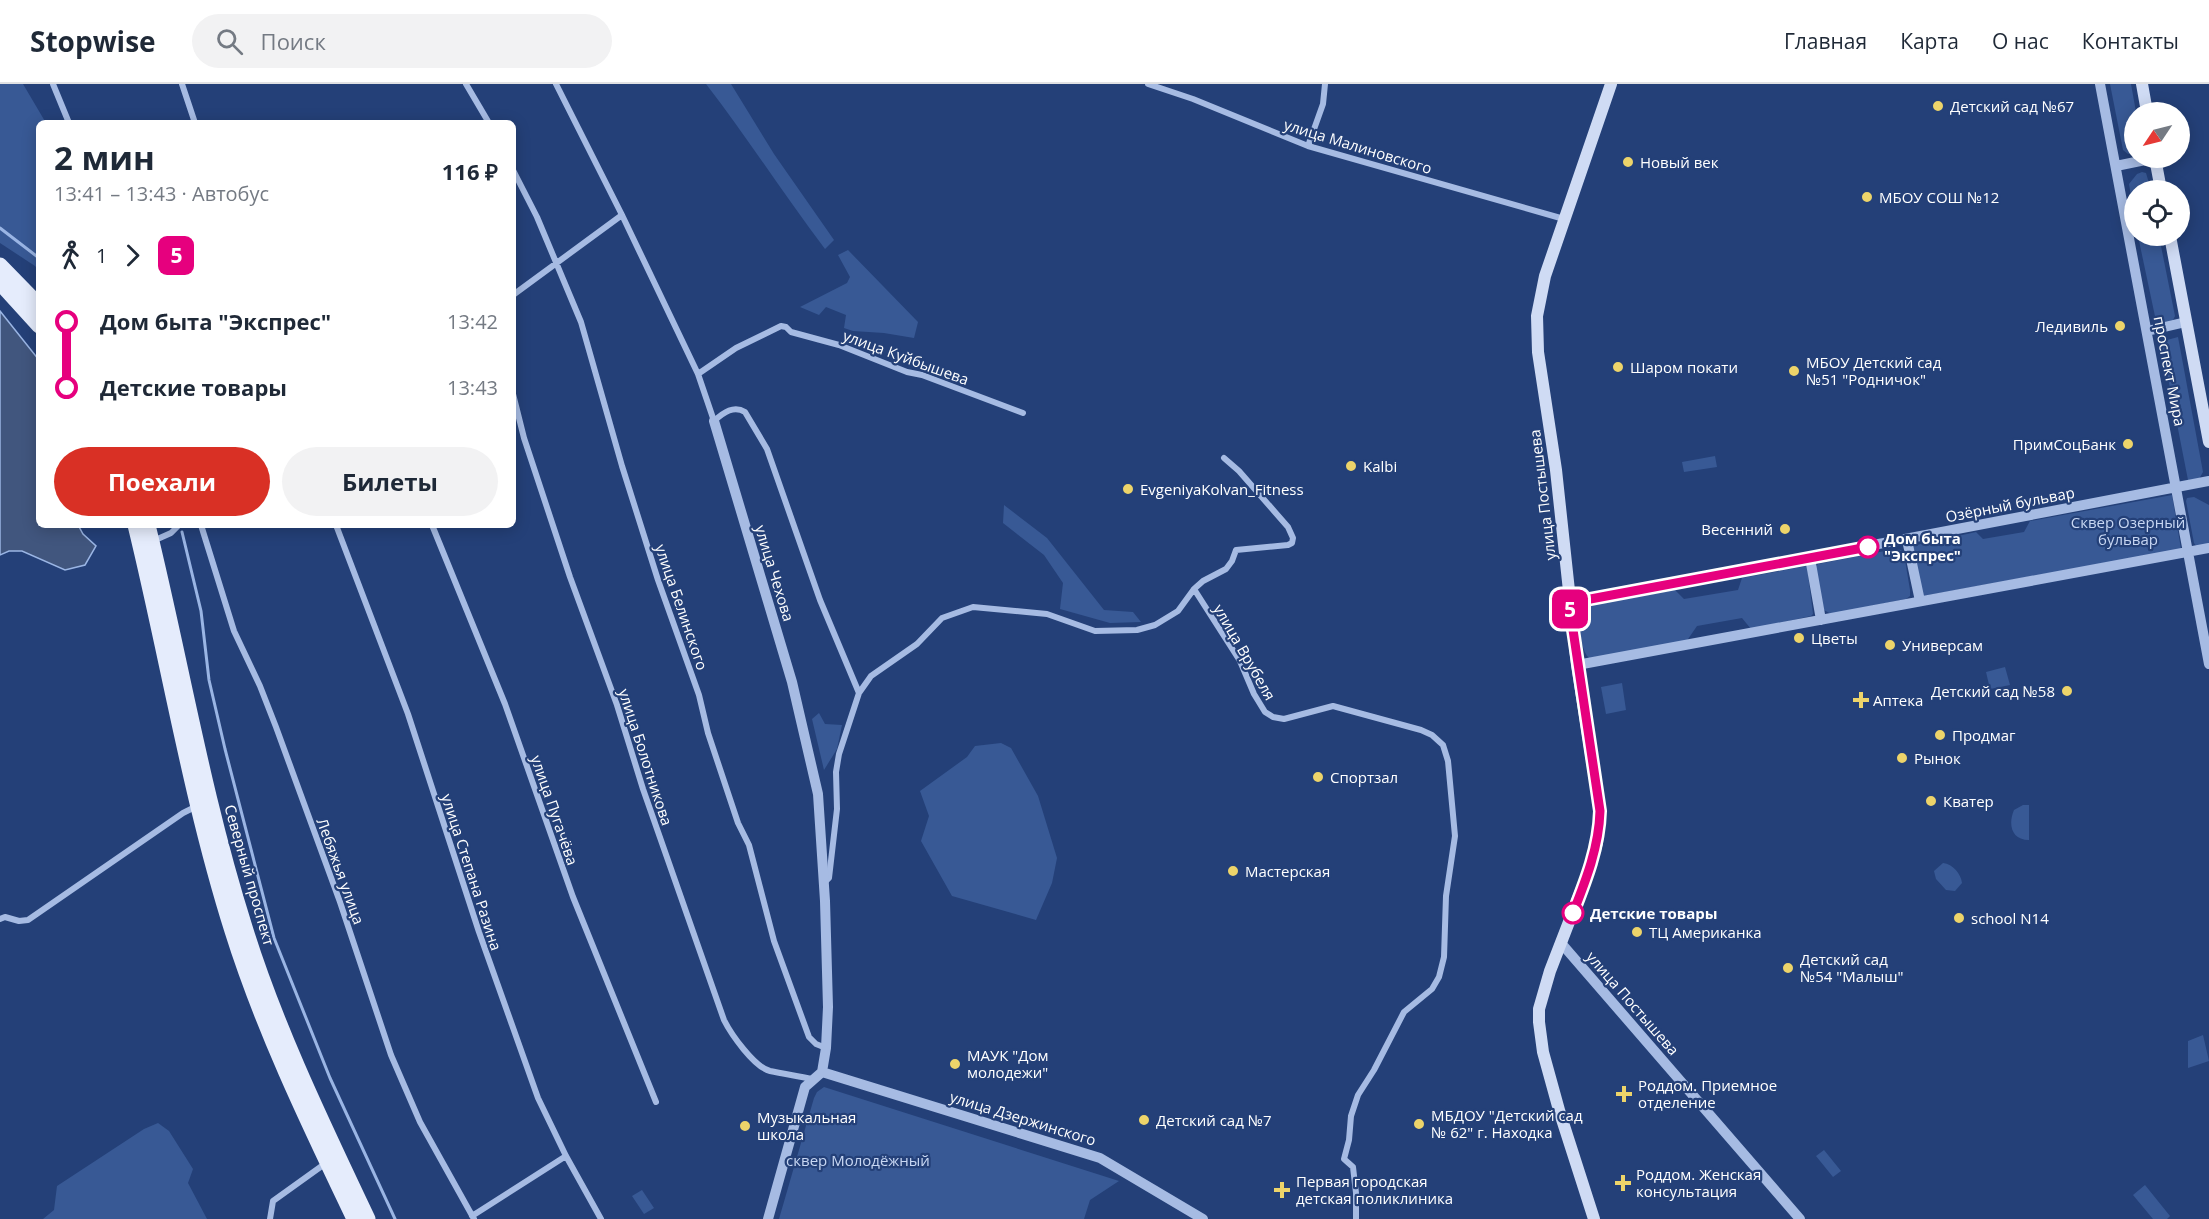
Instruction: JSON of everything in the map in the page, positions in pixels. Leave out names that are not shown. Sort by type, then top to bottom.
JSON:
[{"type":"main road","name":"улица Постышева","points":[[1594,1219],[1559,1110],[1540,1035],[1539,1009],[1550,971],[1587,878],[1599,827],[1597,787],[1577,665],[1556,470],[1537,333],[1540,296],[1611,84]]},
{"type":"main road","points":[[2142,84],[2145,102]]},
{"type":"main road","name":"проспект Мира","points":[[2172,246],[2209,442]]},
{"type":"main road","points":[[0,265],[36,301]]},
{"type":"main road","points":[[0,283],[36,323]]},
{"type":"main road","name":"Северный проспект","points":[[136,528],[198,806],[232,932],[333,1159],[354,1219]]},
{"type":"main road","name":"Северный проспект","points":[[149,528],[222,848],[269,1013]]},
{"type":"main road","name":"Северный проспект","points":[[333,1159],[368,1219]]},
{"type":"street","points":[[53,84],[68,120]]},
{"type":"street","points":[[182,84],[194,120]]},
{"type":"street","points":[[466,84],[487,120]]},
{"type":"street","points":[[556,84],[698,374],[714,421],[733,408],[740,409],[745,412],[767,450],[820,600],[859,693]]},
{"type":"street","name":"улица Малиновского","points":[[1148,84],[1193,99],[1308,146],[1565,219]]},
{"type":"street","points":[[1308,146],[1323,104],[1325,84]]},
{"type":"street","name":"проспект Мира","points":[[2100,84],[2209,664]]},
{"type":"street","points":[[2116,166],[2124,164]]},
{"type":"street","name":"улица Белинского","points":[[516,176],[537,217],[581,322],[622,466],[699,695],[708,733],[738,823],[749,845],[774,941],[809,1037],[816,1044],[826,1048]]},
{"type":"street","points":[[516,293],[622,215]]},
{"type":"street","points":[[2147,331],[2186,322]]},
{"type":"street","name":"улица Куйбышева","points":[[698,374],[736,348],[781,326],[791,332],[839,345],[907,372],[922,375],[1023,412]]},
{"type":"street","name":"улица Болотникова","points":[[516,406],[524,438],[570,577],[617,705],[643,789],[724,1020],[741,1047],[768,1071],[812,1079]]},
{"type":"street","name":"улица Чехова","points":[[714,421],[802,722],[818,794],[824,883],[828,1007],[822,1072]]},
{"type":"street","points":[[824,883],[829,879],[833,848],[837,809],[836,772],[839,754],[859,693],[871,676],[917,644],[942,618],[973,608],[1047,614],[1095,631],[1137,630],[1155,625],[1178,611],[1203,581],[1226,569],[1236,550],[1292,543],[1293,538],[1288,527],[1239,471],[1224,458]]},
{"type":"street","name":"Озёрный бульвар","points":[[1569,603],[2209,481]]},
{"type":"street","points":[[152,541],[171,533],[176,528]]},
{"type":"street","name":"Лебяжья улица","points":[[202,528],[234,631],[276,726],[340,902],[391,1055],[420,1122],[473,1217]]},
{"type":"street","name":"улица Степана Разина","points":[[337,528],[408,714],[514,1034],[538,1098],[566,1156],[601,1219]]},
{"type":"street","name":"улица Пугачёва","points":[[433,528],[505,704],[573,897],[656,1102]]},
{"type":"street","points":[[1907,540],[1920,601]]},
{"type":"street","points":[[1577,665],[2209,548]]},
{"type":"street","points":[[1810,558],[1821,620]]},
{"type":"street","name":"улица Врубеля","points":[[1194,589],[1240,661],[1254,694],[1265,712],[1273,717],[1284,719],[1333,706],[1432,735],[1443,745],[1448,761],[1455,836],[1446,896],[1444,957],[1439,977],[1432,989],[1404,1012],[1374,1070],[1358,1095],[1351,1116],[1349,1140],[1344,1159],[1353,1167],[1356,1219]]},
{"type":"street","points":[[0,920],[5,917],[19,921],[28,920],[183,813],[198,806]]},
{"type":"street","name":"улица Постышева","points":[[1561,943],[1800,1219]]},
{"type":"street","points":[[768,1219],[805,1087],[822,1072]]},
{"type":"street","name":"улица Дзержинского","points":[[822,1072],[1100,1158],[1203,1219]]},
{"type":"street","points":[[473,1217],[566,1156]]},
{"type":"street","points":[[270,1219],[273,1201],[333,1159]]},
{"type":"green space","points":[[0,84],[23,84],[44,120],[36,120],[36,267],[0,243]]},
{"type":"green space","points":[[706,84],[731,84],[774,154],[834,240],[825,249],[736,125]]},
{"type":"green space","points":[[2110,84],[2131,84],[2134,102],[2124,102],[2123,150]]},
{"type":"green space","points":[[2146,173],[2148,180],[2132,180],[2137,174]]},
{"type":"green space","points":[[2140,246],[2161,246],[2175,316],[2173,320],[2160,323],[2156,321]]},
{"type":"green space","points":[[848,250],[918,322],[914,338],[853,331],[844,328],[846,315],[826,307],[819,315],[800,307],[847,283],[850,277],[838,255]]},
{"type":"green space","points":[[2178,337],[2203,472],[2199,479],[2188,480],[2162,347],[2167,340]]},
{"type":"green space","points":[[1715,456],[1717,467],[1684,472],[1682,462]]},
{"type":"green space","name":"Сквер Озерный бульвар","points":[[2172,495],[2181,549],[1923,596],[1912,546],[1976,532],[1983,539],[2024,532],[2030,521]]},
{"type":"green space","points":[[2194,497],[2209,505],[2209,544],[2197,547],[2194,543],[2186,501],[2187,498]]},
{"type":"green space","points":[[1004,505],[1047,538],[1104,610],[1133,612],[1141,622],[1110,623],[1060,609],[1063,583],[1044,555],[1003,523]]},
{"type":"green space","points":[[1895,549],[1901,550],[1904,554],[1910,596],[1906,599],[1831,614],[1824,610],[1815,568],[1818,564]]},
{"type":"green space","points":[[1807,566],[1813,614],[1811,616],[1751,629],[1742,618],[1697,626],[1686,642],[1589,658],[1583,648],[1580,626],[1581,607],[1675,590],[1684,599],[1738,590],[1742,578]]},
{"type":"green space","points":[[2005,667],[2010,685],[1990,689],[1986,672]]},
{"type":"green space","points":[[1622,683],[1626,710],[1606,714],[1601,687]]},
{"type":"green space","points":[[819,713],[825,724],[842,725],[837,749],[824,770],[812,719]]},
{"type":"green space","points":[[1001,743],[1011,748],[1038,796],[1057,858],[1052,883],[1036,920],[952,896],[921,841],[929,816],[920,791],[967,757],[975,746]]},
{"type":"green space","points":[[2023,805],[2029,805],[2029,840],[2018,837],[2011,826],[2014,810]]},
{"type":"green space","points":[[1943,863],[1953,867],[1960,876],[1962,883],[1955,891],[1946,890],[1936,879],[1934,871]]},
{"type":"green space","points":[[2203,1035],[2209,1061],[2188,1068],[2188,1041]]},
{"type":"green space","name":"сквер Молодёжный","points":[[824,1087],[1119,1181],[1090,1200],[1084,1219],[779,1219],[814,1098],[817,1092]]},
{"type":"green space","points":[[158,1123],[169,1131],[193,1169],[188,1183],[207,1219],[43,1219],[54,1210],[57,1186],[144,1129]]},
{"type":"green space","points":[[1824,1150],[1841,1171],[1833,1177],[1816,1156]]},
{"type":"green space","points":[[2145,1185],[2170,1216],[2167,1219],[2153,1219],[2133,1195]]},
{"type":"green space","points":[[642,1190],[654,1208],[644,1214],[632,1196]]},
{"type":"shaded area","points":[[0,311],[36,356],[36,528],[80,528],[96,546],[85,565],[65,570],[22,551],[9,551],[0,555]]},
{"type":"waterway","points":[[0,228],[36,256]]},
{"type":"waterway","points":[[182,532],[201,611],[209,680],[274,938],[330,1078],[395,1219]]},
{"type":"bus line","name":"5","points":[[1573,913],[1587,878],[1597,843],[1600,811],[1569,603],[1868,547]]},
{"type":"place","name":"Детский сад №67","points":[[1938,106]]},
{"type":"place","name":"Новый век","points":[[1628,162]]},
{"type":"place","name":"МБОУ СОШ №12","points":[[1867,197]]},
{"type":"place","name":"Ледивиль","points":[[2120,326]]},
{"type":"place","name":"Шаром покати","points":[[1618,367]]},
{"type":"place","name":"МБОУ Детский сад №51 \"Родничок\"","points":[[1794,371]]},
{"type":"place","name":"ПримСоцБанк","points":[[2128,444]]},
{"type":"place","name":"Kalbi","points":[[1351,466]]},
{"type":"place","name":"EvgeniyaKolvan_Fitness","points":[[1128,489]]},
{"type":"place","name":"Весенний","points":[[1785,529]]},
{"type":"place","name":"Дом быта \"Экспрес\"","points":[[1868,547]]},
{"type":"place","name":"Цветы","points":[[1799,638]]},
{"type":"place","name":"Универсам","points":[[1890,645]]},
{"type":"place","name":"Детский сад №58","points":[[2067,691]]},
{"type":"place","name":"Аптека","points":[[1861,700]]},
{"type":"place","name":"Продмаг","points":[[1940,735]]},
{"type":"place","name":"Рынок","points":[[1902,758]]},
{"type":"place","name":"Спортзал","points":[[1318,777]]},
{"type":"place","name":"Кватер","points":[[1931,801]]},
{"type":"place","name":"Мастерская","points":[[1233,871]]},
{"type":"place","name":"Детские товары","points":[[1573,913]]},
{"type":"place","name":"school N14","points":[[1959,918]]},
{"type":"place","name":"ТЦ Американка","points":[[1637,932]]},
{"type":"place","name":"Детский сад №54 \"Малыш\"","points":[[1788,968]]},
{"type":"place","name":"МАУК \"Дом молодежи\"","points":[[955,1064]]},
{"type":"place","name":"Роддом. Приемное отделение","points":[[1624,1094]]},
{"type":"place","name":"Детский сад №7","points":[[1144,1120]]},
{"type":"place","name":"МБДОУ \"Детский сад № 62\" г. Находка","points":[[1419,1124]]},
{"type":"place","name":"Музыкальная школа","points":[[745,1126]]},
{"type":"place","name":"Роддом. Женская консультация","points":[[1623,1183]]},
{"type":"place","name":"Первая городская детская поликлиника","points":[[1282,1190]]}]
